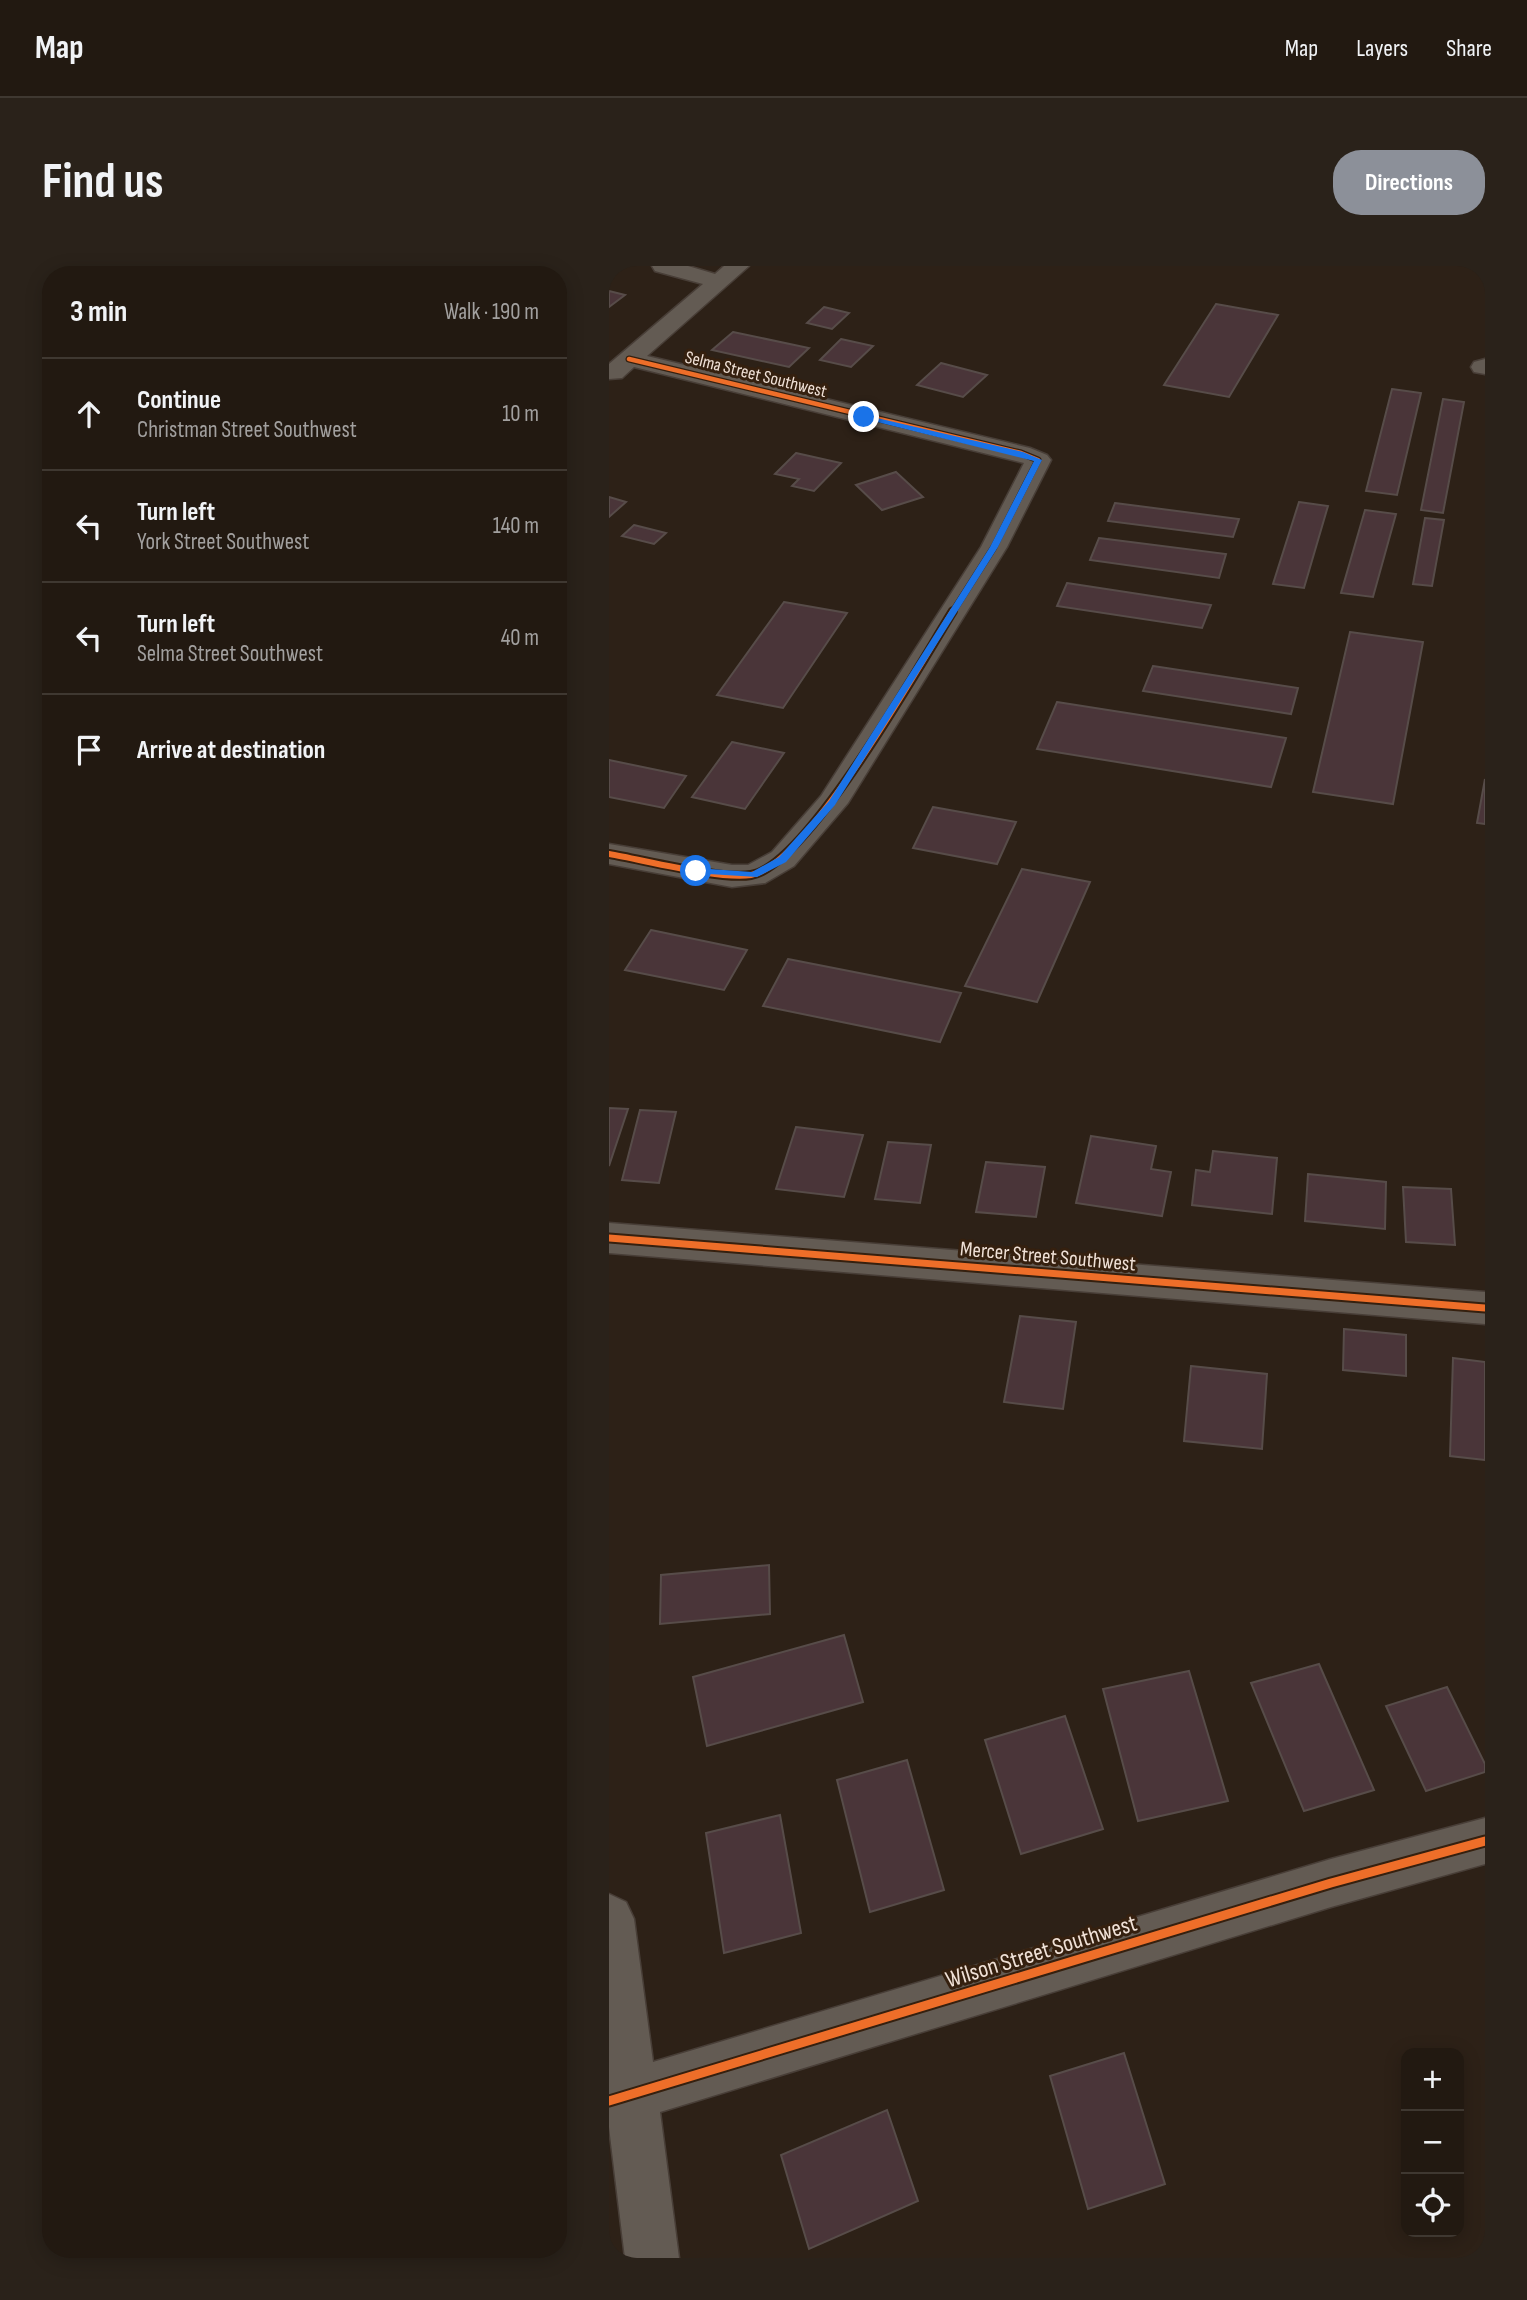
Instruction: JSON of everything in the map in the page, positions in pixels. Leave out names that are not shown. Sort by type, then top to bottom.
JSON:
[{"type":"street","points":[[663,266],[719,282]]},
{"type":"street","points":[[609,376],[737,266]]},
{"type":"street","name":"Selma Street Southwest","points":[[609,854],[696,871],[754,875],[783,859],[832,803],[994,547],[1038,460],[1021,453],[629,359]]},
{"type":"street","name":"Mercer Street Southwest","points":[[609,1238],[1485,1308]]},
{"type":"street","name":"Wilson Street Southwest","points":[[621,2097],[1318,1887],[1485,1841]]},
{"type":"street","points":[[609,1919],[621,2097],[652,2258]]},
{"type":"building","points":[[609,291],[625,295],[609,307]]},
{"type":"building","points":[[1216,304],[1278,315],[1229,397],[1164,385]]},
{"type":"building","points":[[824,307],[849,313],[832,329],[807,323]]},
{"type":"building","points":[[733,332],[809,348],[789,367],[712,350]]},
{"type":"building","points":[[841,339],[873,346],[851,367],[820,360]]},
{"type":"building","points":[[941,363],[987,375],[963,397],[917,385]]},
{"type":"building","points":[[1392,389],[1421,393],[1397,495],[1366,491]]},
{"type":"building","points":[[1443,399],[1464,402],[1443,513],[1421,510]]},
{"type":"building","points":[[796,453],[841,463],[814,491],[792,486],[799,479],[775,474]]},
{"type":"building","points":[[896,472],[923,497],[882,510],[856,485]]},
{"type":"building","points":[[609,497],[626,502],[609,517]]},
{"type":"building","points":[[1299,502],[1328,506],[1304,588],[1273,584]]},
{"type":"building","points":[[1115,503],[1239,519],[1233,537],[1108,521]]},
{"type":"building","points":[[1365,510],[1396,514],[1373,597],[1341,593]]},
{"type":"building","points":[[1425,518],[1444,520],[1432,586],[1413,584]]},
{"type":"building","points":[[634,525],[666,533],[654,544],[622,536]]},
{"type":"building","points":[[1099,538],[1226,554],[1219,578],[1090,560]]},
{"type":"building","points":[[1067,583],[1211,605],[1202,628],[1057,606]]},
{"type":"building","points":[[784,602],[847,613],[783,708],[717,695]]},
{"type":"building","points":[[1350,632],[1423,642],[1393,804],[1313,792]]},
{"type":"building","points":[[1153,666],[1298,688],[1291,714],[1143,691]]},
{"type":"building","points":[[1057,702],[1286,738],[1271,787],[1037,749]]},
{"type":"building","points":[[732,742],[784,753],[745,809],[692,797]]},
{"type":"building","points":[[609,760],[686,776],[664,808],[609,797]]},
{"type":"building","points":[[1485,779],[1485,824],[1477,823]]},
{"type":"building","points":[[933,807],[1016,822],[997,864],[913,848]]},
{"type":"building","points":[[1022,869],[1090,882],[1037,1002],[965,986]]},
{"type":"building","points":[[651,930],[747,950],[724,990],[625,970]]},
{"type":"building","points":[[788,959],[961,993],[940,1042],[763,1006]]},
{"type":"building","points":[[609,1108],[628,1109],[609,1166]]},
{"type":"building","points":[[640,1110],[676,1112],[659,1183],[622,1180]]},
{"type":"building","points":[[796,1127],[863,1135],[844,1197],[776,1189]]},
{"type":"building","points":[[1091,1136],[1156,1146],[1151,1169],[1171,1172],[1162,1216],[1076,1203]]},
{"type":"building","points":[[888,1142],[931,1145],[920,1203],[875,1199]]},
{"type":"building","points":[[1213,1151],[1277,1158],[1272,1214],[1192,1205],[1196,1170],[1210,1172]]},
{"type":"building","points":[[986,1162],[1045,1167],[1036,1217],[976,1212]]},
{"type":"building","points":[[1308,1174],[1386,1182],[1385,1229],[1305,1221]]},
{"type":"building","points":[[1403,1187],[1451,1189],[1455,1245],[1406,1242]]},
{"type":"building","points":[[1020,1316],[1076,1322],[1063,1409],[1004,1402]]},
{"type":"building","points":[[1344,1329],[1406,1335],[1406,1376],[1343,1370]]},
{"type":"building","points":[[1453,1358],[1485,1362],[1485,1460],[1450,1456]]},
{"type":"building","points":[[1191,1366],[1267,1374],[1262,1449],[1184,1441]]},
{"type":"building","points":[[769,1565],[770,1614],[660,1624],[661,1575]]},
{"type":"building","points":[[844,1635],[863,1702],[707,1746],[693,1677]]},
{"type":"building","points":[[1319,1664],[1374,1790],[1304,1811],[1251,1683]]},
{"type":"building","points":[[1189,1671],[1228,1801],[1138,1821],[1103,1689]]},
{"type":"building","points":[[1447,1687],[1485,1764],[1485,1772],[1426,1791],[1386,1706]]},
{"type":"building","points":[[1065,1716],[1103,1829],[1021,1854],[985,1740]]},
{"type":"building","points":[[907,1760],[944,1890],[870,1912],[837,1780]]},
{"type":"building","points":[[780,1815],[801,1933],[724,1953],[706,1833]]},
{"type":"building","points":[[1124,2053],[1165,2184],[1088,2209],[1050,2076]]},
{"type":"building","points":[[887,2110],[918,2201],[809,2249],[781,2155]]},
{"type":"cycle path","points":[[609,854],[732,876],[754,875],[783,859],[832,803],[994,547],[1038,460],[1021,453],[629,359]]},
{"type":"cycle path","points":[[609,1238],[1485,1308]]},
{"type":"cycle path","points":[[609,2101],[1331,1883],[1485,1841]]},
{"type":"route","points":[[696,871],[732,876],[754,875],[783,859],[832,803],[994,547],[1038,460],[1021,453],[864,417]]}]
